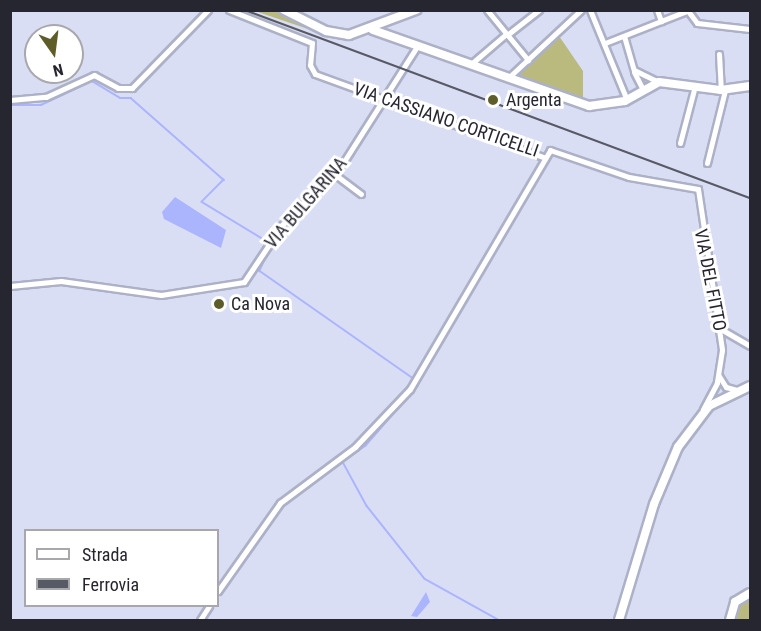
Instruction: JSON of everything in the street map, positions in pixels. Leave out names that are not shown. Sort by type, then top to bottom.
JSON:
[{"type":"main road","points":[[730,621],[735,602],[750,593]]},
{"type":"street","points":[[10,100],[46,97],[94,75],[118,88],[132,88],[208,10]]},
{"type":"street","name":"VIA CASSIANO CORTICELLI","points":[[229,10],[312,43],[312,72],[383,102],[543,157],[555,150],[629,177],[695,187]]},
{"type":"street","points":[[284,10],[336,34],[373,30],[416,10]]},
{"type":"street","points":[[487,10],[528,60]]},
{"type":"street","points":[[471,64],[538,10]]},
{"type":"street","points":[[508,78],[581,10]]},
{"type":"street","points":[[590,10],[627,100]]},
{"type":"street","points":[[657,10],[661,21]]},
{"type":"street","points":[[605,43],[687,11],[697,23],[750,29]]},
{"type":"street","points":[[394,21],[396,33],[414,44]]},
{"type":"street","points":[[373,30],[589,106],[627,100],[659,82]]},
{"type":"street","points":[[624,36],[634,70],[643,90]]},
{"type":"street","name":"VIA BULGARINA","points":[[10,286],[39,280],[144,295],[193,292],[244,282],[269,242],[333,173],[383,102],[414,44]]},
{"type":"street","points":[[707,163],[723,90],[719,54]]},
{"type":"street","points":[[634,70],[659,82],[723,90],[750,86]]},
{"type":"street","points":[[680,143],[695,86]]},
{"type":"street","points":[[219,590],[280,503],[355,447],[416,380],[543,157]]},
{"type":"street","points":[[333,173],[361,194]]},
{"type":"street","name":"VIA DEL FITTO","points":[[695,187],[719,328],[719,373],[715,387],[696,420]]},
{"type":"street","points":[[719,328],[750,346]]},
{"type":"street","name":"VIA DEL FITTO","points":[[719,373],[724,386],[724,396]]},
{"type":"street","points":[[724,386],[736,390]]},
{"type":"street","points":[[619,621],[666,471],[696,420],[724,396],[750,386]]},
{"type":"street","points":[[715,387],[724,396]]},
{"type":"street","points":[[202,618],[208,621]]},
{"type":"green space","points":[[255,11],[281,11],[311,30]]},
{"type":"green space","points":[[559,36],[583,71],[583,102],[516,77]]},
{"type":"green space","points":[[750,598],[750,620],[734,620],[738,606]]},
{"type":"water","points":[[175,197],[226,230],[221,248],[164,219],[162,212]]},
{"type":"water","points":[[426,592],[430,602],[417,617],[411,616]]},
{"type":"waterway","points":[[10,105],[41,105],[92,81],[120,98],[131,98],[224,180],[202,202],[268,242]]},
{"type":"waterway","points":[[272,245],[260,271],[413,378]]},
{"type":"waterway","points":[[417,381],[418,386],[366,446],[343,462],[367,506],[425,579],[499,620]]},
{"type":"railway","points":[[245,10],[750,198]]},
{"type":"place","name":"Argenta","points":[[493,100]]},
{"type":"place","name":"Ca Nova","points":[[219,304]]}]
